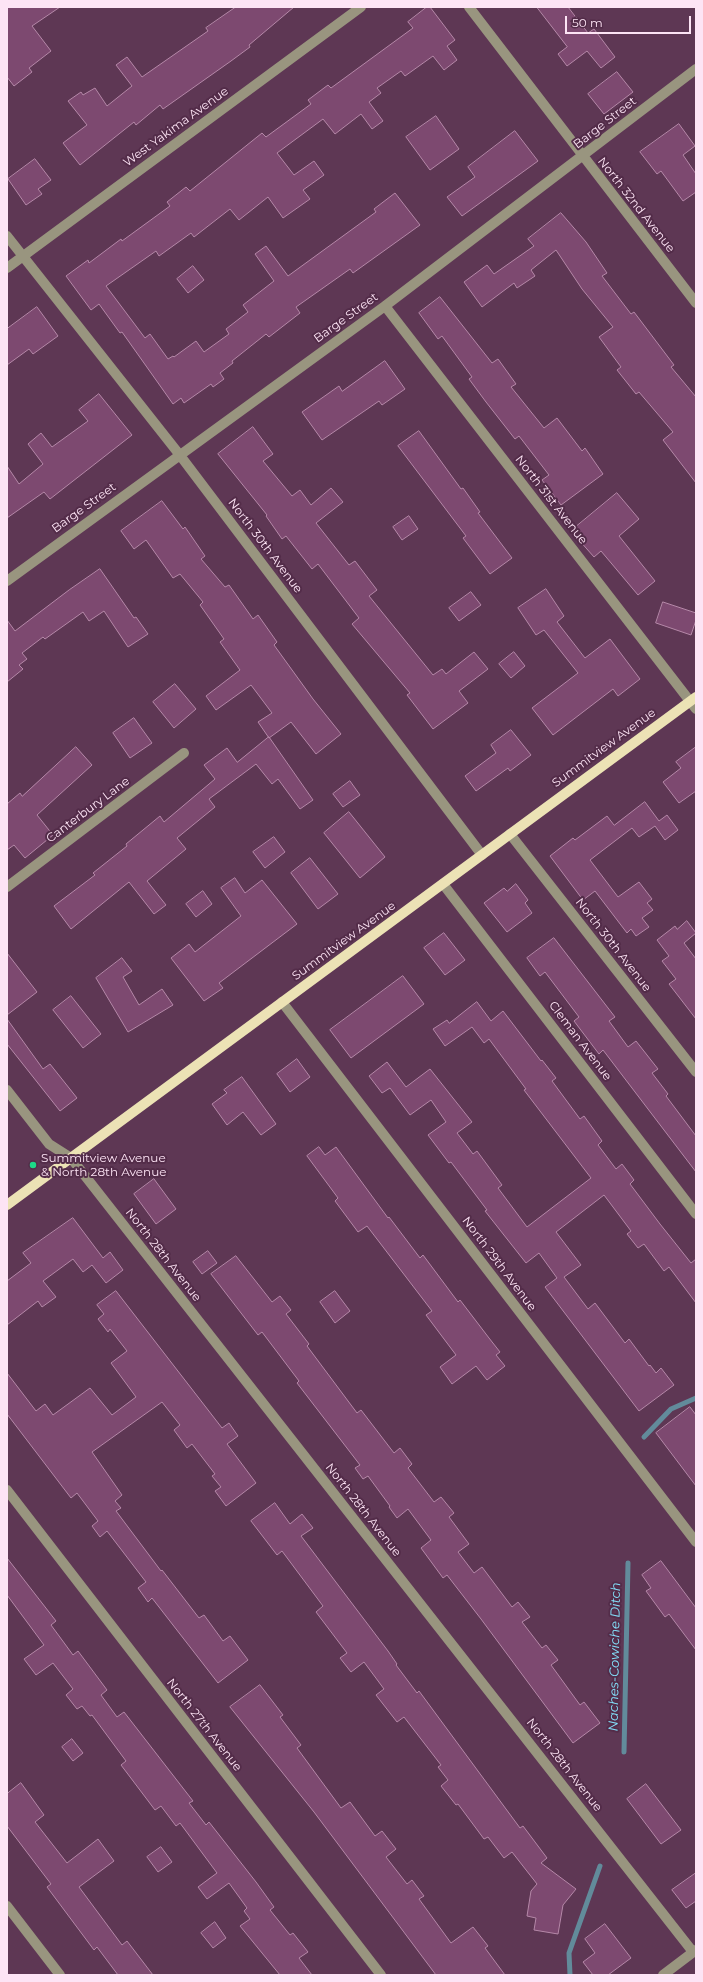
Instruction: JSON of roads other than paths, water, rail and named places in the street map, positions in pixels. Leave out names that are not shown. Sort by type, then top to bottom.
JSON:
[{"type":"main road","name":"Summitview Avenue","points":[[7,1205],[510,834],[694,703]]},
{"type":"street","name":"West Yakima Avenue","points":[[7,268],[361,7]]},
{"type":"street","name":"North 32nd Avenue","points":[[469,7],[582,157],[696,304]]},
{"type":"street","name":"Barge Street","points":[[7,581],[179,454],[385,306],[696,69]]},
{"type":"street","name":"North 30th Avenue","points":[[7,236],[179,454],[482,855]]},
{"type":"street","name":"North 31st Avenue","points":[[385,306],[694,703]]},
{"type":"street","name":"Canterbury Lane","points":[[7,887],[184,754]]},
{"type":"street","name":"North 30th Avenue","points":[[510,834],[696,1072]]},
{"type":"street","name":"Cleman Avenue","points":[[443,884],[696,1214]]},
{"type":"street","name":"North 29th Avenue","points":[[282,1002],[696,1542]]},
{"type":"street","name":"North 28th Avenue","points":[[7,1090],[48,1144],[71,1158],[694,1951]]},
{"type":"street","name":"North 27th Avenue","points":[[7,1490],[381,1975]]},
{"type":"street","points":[[7,1906],[60,1975]]},
{"type":"street","points":[[663,1975],[694,1951]]},
{"type":"waterway","name":"Naches-Cowiche Ditch","points":[[644,1437],[671,1409],[696,1398]]},
{"type":"waterway","name":"Naches-Cowiche Ditch","points":[[624,1752],[628,1563]]},
{"type":"waterway","name":"Naches-Cowiche Ditch","points":[[570,1975],[569,1953],[600,1866]]},
{"type":"place","name":"Summitview Avenue & North 28th Avenue","points":[[33,1165]]}]
